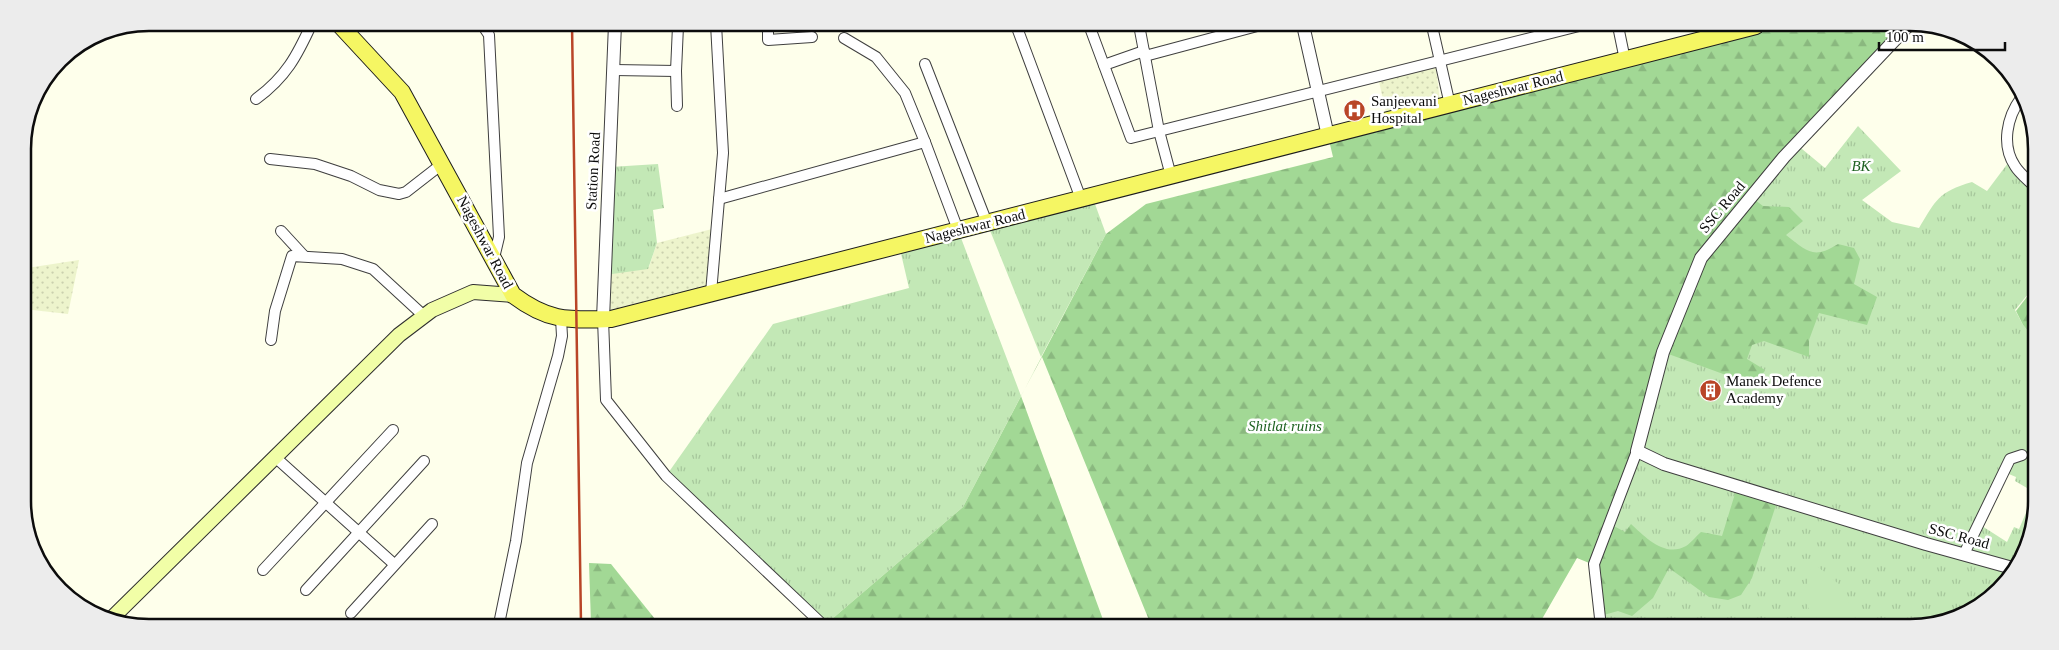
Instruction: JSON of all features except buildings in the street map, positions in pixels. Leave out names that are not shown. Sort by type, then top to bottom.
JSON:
[{"type":"main road","name":"Nageshwar Road","points":[[345,31],[402,92],[513,295],[532,309],[571,321],[602,319],[711,293],[1737,31]]},
{"type":"main road","points":[[116,614],[399,335],[432,310],[473,292],[513,295]]},
{"type":"street","points":[[256,99],[274,86],[288,70],[308,31]]},
{"type":"street","points":[[486,31],[489,35],[499,237],[494,258]]},
{"type":"street","name":"Station Road","points":[[602,319],[615,31]]},
{"type":"street","points":[[676,106],[678,31]]},
{"type":"street","points":[[711,293],[723,153],[716,31]]},
{"type":"street","points":[[768,31],[768,40],[812,37]]},
{"type":"street","points":[[1018,31],[1082,199]]},
{"type":"street","points":[[1091,31],[1131,138],[1550,31]]},
{"type":"street","points":[[1140,31],[1159,131],[1171,176]]},
{"type":"street","points":[[1104,65],[1144,53],[1236,31]]},
{"type":"street","points":[[1304,31],[1328,136]]},
{"type":"street","points":[[1433,31],[1450,105]]},
{"type":"street","points":[[1619,31],[1625,60]]},
{"type":"street","name":"SSC Road","points":[[1600,618],[1594,564],[1637,451],[1663,352],[1701,258],[1784,157],[1903,31]]},
{"type":"street","points":[[844,38],[876,57],[905,93],[926,142],[958,230]]},
{"type":"street","points":[[925,64],[987,223]]},
{"type":"street","points":[[614,70],[676,71]]},
{"type":"street","points":[[2018,103],[2008,121],[2007,140],[2015,167],[2028,180]]},
{"type":"street","points":[[719,199],[926,142]]},
{"type":"street","points":[[270,159],[314,164],[351,176],[379,190],[399,194],[406,192],[442,164]]},
{"type":"street","points":[[281,230],[304,256]]},
{"type":"street","points":[[271,340],[275,311],[292,256],[342,259],[373,269],[424,316]]},
{"type":"street","points":[[500,619],[516,541],[527,463],[558,356],[562,336],[561,319]]},
{"type":"street","points":[[602,319],[606,400],[666,476],[816,619]]},
{"type":"street","points":[[263,570],[393,430]]},
{"type":"street","name":"SSC Road","points":[[1637,451],[1664,464],[2007,567]]},
{"type":"street","points":[[1964,554],[2010,459],[2022,454]]},
{"type":"street","points":[[275,457],[394,564]]},
{"type":"street","points":[[306,590],[360,533],[424,460]]},
{"type":"street","points":[[351,613],[432,524]]},
{"type":"green space","name":"Shitlat ruins","points":[[1737,31],[1904,31],[1751,197],[1763,206],[1789,207],[1803,221],[1786,235],[1810,252],[1822,252],[1838,244],[1854,248],[1860,259],[1854,284],[1877,297],[1867,325],[1819,313],[1809,340],[1809,357],[1764,341],[1752,345],[1747,359],[1765,370],[1756,386],[1663,352],[1669,334],[1656,353],[1637,451],[1610,524],[1625,532],[1631,524],[1649,540],[1663,548],[1678,549],[1688,545],[1701,532],[1722,536],[1738,484],[1778,499],[1752,578],[1741,595],[1728,600],[1709,597],[1669,568],[1653,598],[1632,616],[1618,611],[1600,616],[1594,565],[1577,558],[1542,618],[1148,618],[1042,357],[1026,386],[1106,234],[1146,204],[1333,157],[1328,136]]},
{"type":"green space","points":[[1435,60],[1440,101],[1386,113],[1378,77]]},
{"type":"green space","name":"BK","points":[[1858,126],[1901,171],[1862,200],[1892,222],[1919,228],[1939,198],[1952,189],[1972,182],[1987,191],[2011,159],[2028,179],[2028,294],[2015,310],[2028,331],[2028,486],[2027,488],[2015,481],[2016,477],[2004,472],[1982,526],[2007,542],[2014,527],[2019,529],[2027,509],[2024,532],[2019,546],[2003,573],[1988,590],[1969,603],[1941,615],[1918,618],[1600,618],[1594,564],[1663,352],[1701,258],[1796,144],[1825,168]]},
{"type":"green space","points":[[658,164],[664,208],[653,210],[657,243],[648,269],[605,275],[610,167]]},
{"type":"green space","points":[[1092,196],[1106,234],[1041,357],[987,223]]},
{"type":"green space","points":[[716,228],[711,293],[611,319],[605,275],[649,267],[657,243]]},
{"type":"green space","points":[[958,230],[1021,396],[963,507],[832,619],[818,619],[666,476],[773,324],[909,288],[899,245]]},
{"type":"green space","points":[[79,260],[68,314],[32,310],[32,267]]},
{"type":"green space","points":[[2028,295],[2028,331],[2023,325],[2016,311]]},
{"type":"green space","points":[[1021,396],[1103,618],[832,619],[963,507]]},
{"type":"green space","points":[[1812,562],[1841,586],[1855,618],[1817,618],[1814,610],[1810,611],[1801,593],[1807,584]]},
{"type":"green space","points":[[589,563],[611,564],[655,619],[591,619]]},
{"type":"railway","points":[[572,31],[581,619]]},
{"type":"place","name":"Sanjeevani Hospital","points":[[1355,110]]},
{"type":"place","name":"Manek Defence Academy","points":[[1710,390]]}]
